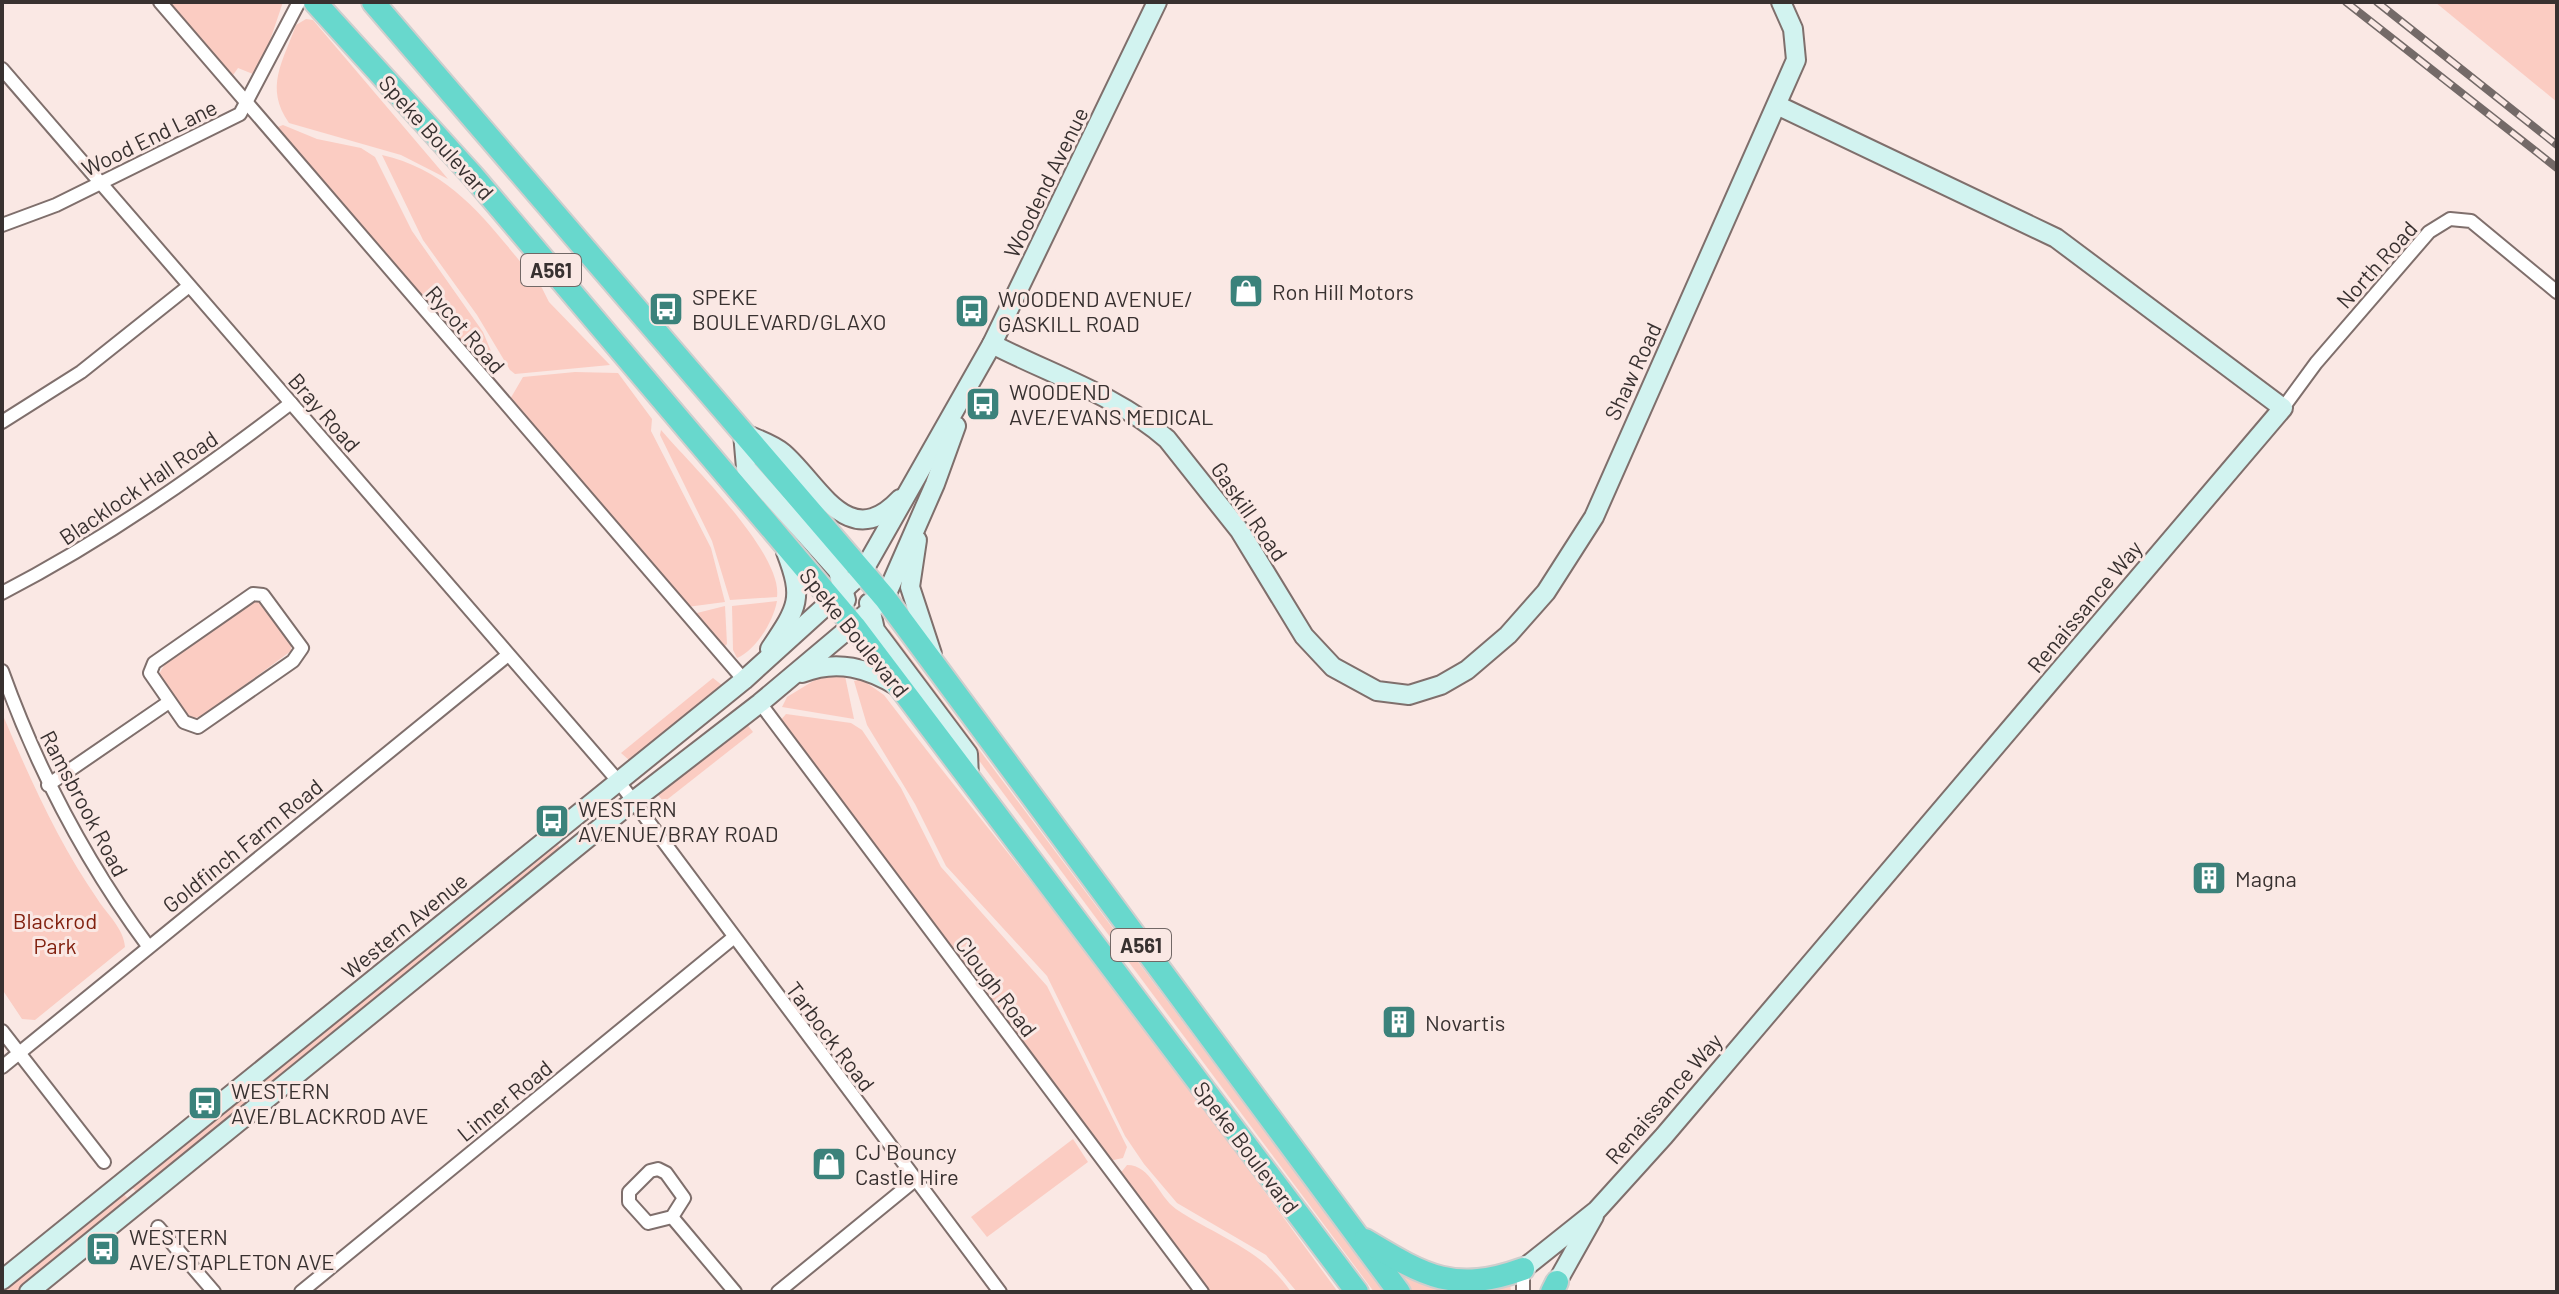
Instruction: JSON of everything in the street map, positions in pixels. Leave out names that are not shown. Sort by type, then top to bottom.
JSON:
[{"type":"highway","name":"Speke Boulevard","points":[[315,2],[473,176],[782,542],[837,595],[854,626],[1357,1292]]},
{"type":"highway","name":"Speke Boulevard","points":[[373,2],[862,573],[878,604],[942,676],[1399,1292]]},
{"type":"highway","points":[[1354,1233],[1412,1268],[1458,1284],[1495,1280],[1523,1269]]},
{"type":"street","name":"Rycot Road","points":[[160,2],[750,674]]},
{"type":"street","name":"Wood End Lane","points":[[2,225],[100,183],[230,121],[248,104],[299,2]]},
{"type":"street","name":"Woodend Avenue","points":[[837,595],[862,573],[992,344],[1157,2]]},
{"type":"street","name":"Shaw Road","points":[[1409,695],[1441,685],[1467,670],[1508,635],[1546,592],[1594,517],[1779,106],[1796,60],[1793,29],[1781,2]]},
{"type":"street","name":"Bray Road","points":[[2,69],[619,782],[632,802]]},
{"type":"street","points":[[1779,106],[2056,238],[2283,408]]},
{"type":"street","name":"North Road","points":[[2283,408],[2316,363],[2429,232],[2450,219],[2471,221],[2557,292]]},
{"type":"street","points":[[2,422],[81,372],[189,286]]},
{"type":"street","name":"Gaskill Road","points":[[992,344],[1076,383],[1160,432],[1240,531],[1304,636],[1333,667],[1377,691],[1409,695]]},
{"type":"street","name":"Woodend Avenue","points":[[878,604],[935,484],[971,382]]},
{"type":"street","name":"Blacklock Hall Road","points":[[2,593],[67,559],[147,509],[291,403]]},
{"type":"street","name":"Renaissance Way","points":[[1523,1269],[1597,1210],[1673,1126],[2283,408]]},
{"type":"street","points":[[743,433],[782,452],[836,510],[856,520],[873,519],[887,512],[911,486]]},
{"type":"street","name":"A561","points":[[743,433],[746,468],[838,571],[837,595]]},
{"type":"street","points":[[935,484],[915,546],[910,587],[942,676]]},
{"type":"street","points":[[750,674],[792,613],[796,600],[798,584],[782,542]]},
{"type":"street","points":[[253,594],[263,595],[302,648],[293,661],[198,727],[184,722],[169,702],[150,673],[154,663],[253,594]]},
{"type":"street","name":"Western Avenue","points":[[2,1280],[619,782],[750,674],[837,595]]},
{"type":"street","points":[[29,1292],[632,802],[760,703],[878,604]]},
{"type":"street","name":"A561","points":[[878,604],[875,630],[968,754],[969,778]]},
{"type":"street","name":"Goldfinch Farm Road","points":[[2,1067],[508,655]]},
{"type":"street","points":[[792,677],[834,664],[881,676],[902,689]]},
{"type":"street","name":"Ramsbrook Road","points":[[2,671],[48,785],[95,871],[148,946]]},
{"type":"street","points":[[48,785],[169,702]]},
{"type":"street","name":"Clough Road","points":[[760,703],[1202,1292]]},
{"type":"street","name":"Tarbock Road","points":[[632,802],[1000,1292]]},
{"type":"street","name":"Linner Road","points":[[301,1292],[733,938]]},
{"type":"street","points":[[2,1031],[104,1162]]},
{"type":"street","points":[[658,1169],[666,1173],[682,1191],[684,1198],[672,1217],[648,1223],[629,1202],[629,1192],[650,1171],[658,1169]]},
{"type":"street","points":[[778,1292],[915,1180]]},
{"type":"street","points":[[1555,1289],[1597,1210]]},
{"type":"street","points":[[672,1217],[735,1292]]},
{"type":"street","points":[[158,1227],[214,1292]]},
{"type":"street","points":[[1523,1269],[1523,1292]]},
{"type":"green space","points":[[167,2],[283,2],[258,76],[238,68],[231,78]]},
{"type":"green space","points":[[2435,2],[2557,2],[2557,102]]},
{"type":"green space","points":[[306,19],[313,20],[448,179],[401,155],[289,123],[278,98],[278,74],[296,25]]},
{"type":"green space","points":[[283,125],[317,139],[361,148],[375,157],[412,231],[483,332],[493,356],[477,363],[275,128]]},
{"type":"green space","points":[[382,155],[409,163],[432,175],[472,207],[542,288],[549,302],[610,365],[515,374],[510,370],[477,315],[423,240]]},
{"type":"green space","points":[[575,372],[618,373],[652,419],[651,431],[711,548],[725,602],[687,607],[509,401],[523,377]]},
{"type":"green space","points":[[661,430],[751,534],[775,579],[777,597],[730,600],[712,541],[660,435]]},
{"type":"green space","points":[[251,601],[260,601],[291,643],[291,651],[203,716],[194,718],[185,714],[159,674],[165,664]]},
{"type":"green space","points":[[777,601],[763,634],[751,649],[737,658],[733,650],[732,606]]},
{"type":"green space","points":[[725,606],[727,644],[722,649],[693,614]]},
{"type":"green space","points":[[889,629],[1385,1292],[1374,1292],[885,634]]},
{"type":"green space","points":[[823,675],[845,676],[854,719],[782,707],[787,697]]},
{"type":"green space","points":[[713,678],[723,686],[629,760],[621,753]]},
{"type":"green space","points":[[861,679],[884,695],[1107,978],[1338,1292],[1297,1292],[1266,1255],[1177,1203],[1144,1164],[1125,1136],[1047,976],[946,866],[915,804],[867,725],[854,681]]},
{"type":"green space","name":"Blackrod Park","points":[[2,713],[57,832],[83,878],[118,928],[125,947],[35,1020],[22,1019],[2,989]]},
{"type":"green space","points":[[786,714],[851,723],[862,730],[901,788],[941,867],[1047,986],[1127,1147],[1123,1158],[1109,1161],[780,721]]},
{"type":"green space","points":[[746,723],[753,732],[664,802],[657,794]]},
{"type":"green space","points":[[558,845],[563,851],[137,1193],[131,1186]]},
{"type":"green space","points":[[1073,1139],[1088,1162],[987,1237],[971,1217]]},
{"type":"green space","points":[[1127,1165],[1135,1166],[1148,1175],[1176,1209],[1253,1254],[1280,1277],[1291,1292],[1206,1292],[1119,1175]]},
{"type":"green space","points":[[123,1193],[129,1200],[15,1292],[2,1292]]},
{"type":"green space","points":[[1395,1273],[1431,1286],[1510,1281],[1511,1292],[1409,1292]]},
{"type":"railway","points":[[2346,2],[2557,168]]},
{"type":"railway","points":[[2377,2],[2557,145]]},
{"type":"place","name":"Ron Hill Motors","points":[[1246,291]]},
{"type":"place","name":"SPEKE BOULEVARD/GLAXO","points":[[666,309]]},
{"type":"place","name":"WOODEND AVENUE/ GASKILL ROAD","points":[[972,311]]},
{"type":"place","name":"WOODEND AVE/EVANS MEDICAL","points":[[983,404]]},
{"type":"place","name":"WESTERN AVENUE/BRAY ROAD","points":[[552,821]]},
{"type":"place","name":"Magna","points":[[2209,878]]},
{"type":"place","name":"Novartis","points":[[1399,1022]]},
{"type":"place","name":"WESTERN AVE/BLACKROD AVE","points":[[205,1103]]},
{"type":"place","name":"CJ Bouncy Castle Hire","points":[[829,1164]]},
{"type":"place","name":"WESTERN AVE/STAPLETON AVE","points":[[103,1249]]}]
